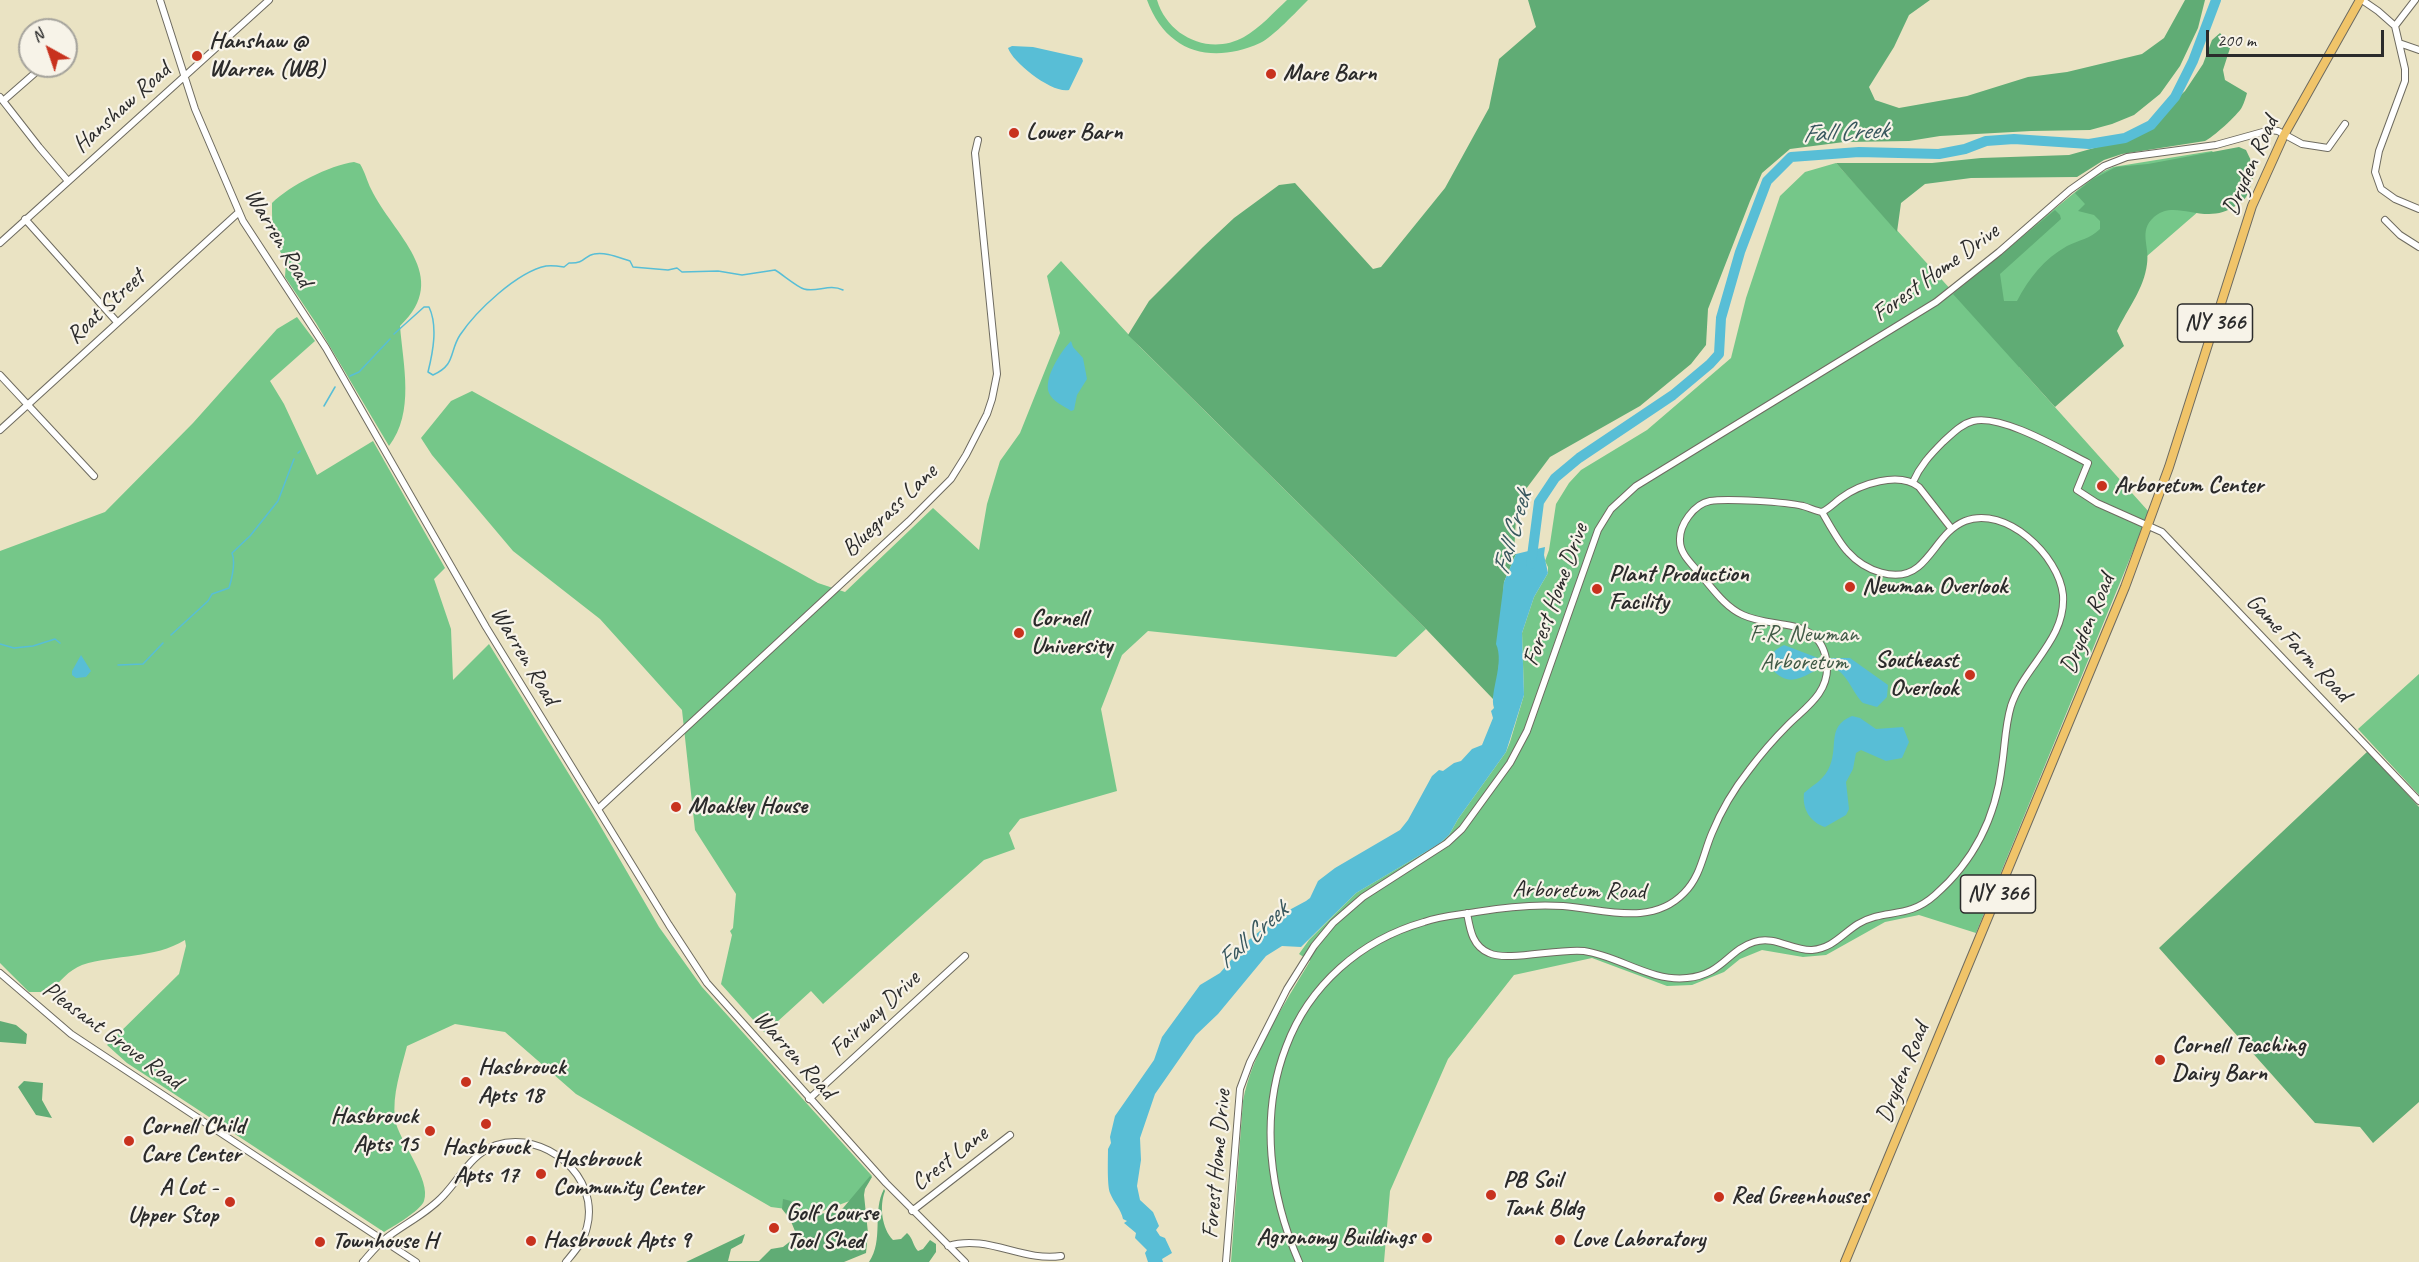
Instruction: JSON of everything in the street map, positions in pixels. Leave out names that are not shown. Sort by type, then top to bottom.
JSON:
[{"type":"main road","name":"Dryden Road","points":[[1845,1262],[2126,587],[2252,206],[2284,135],[2361,0]]},
{"type":"street","name":"Warren Road","points":[[160,0],[208,141],[239,212],[331,357],[486,627],[703,979],[912,1211],[965,1262]]},
{"type":"street","name":"Hanshaw Road","points":[[0,243],[269,0]]},
{"type":"street","points":[[2361,0],[2396,26]]},
{"type":"street","points":[[2415,0],[2396,26],[2405,69],[2405,81],[2379,151],[2375,172],[2381,189],[2395,199],[2419,209]]},
{"type":"street","points":[[2398,44],[2419,50]]},
{"type":"street","points":[[28,78],[1,99],[68,181]]},
{"type":"street","name":"Forest Home Drive","points":[[1226,1262],[1240,1089],[1250,1062],[1287,989],[1314,946],[1333,923],[1363,897],[1447,843],[1462,828],[1510,764],[1527,731],[1598,530],[1619,500],[1636,486],[1936,302],[1999,252],[2070,190],[2104,165],[2133,155],[2216,145],[2270,130],[2302,144],[2328,148],[2345,124]]},
{"type":"street","name":"Bluegrass Lane","points":[[598,809],[900,529],[942,488],[958,468],[987,414],[997,374],[975,153],[978,140]]},
{"type":"street","name":"Roat Street","points":[[0,430],[239,212]]},
{"type":"street","points":[[25,219],[117,322]]},
{"type":"street","points":[[2385,220],[2400,235],[2419,247]]},
{"type":"street","points":[[0,375],[94,477]]},
{"type":"street","name":"Game Farm Road","points":[[1913,482],[1926,460],[1959,428],[1974,421],[1989,421],[2011,426],[2088,463],[2077,490],[2097,503],[2159,530],[2419,801]]},
{"type":"street","points":[[1467,913],[1474,940],[1483,950],[1494,955],[1561,950],[1584,951],[1656,975],[1684,978],[1700,976],[1715,970],[1744,947],[1761,940],[1778,941],[1806,950],[1821,948],[1835,942],[1865,921],[1907,912],[1933,897],[1965,864],[1985,829],[1998,790],[2007,719],[2011,706],[2023,680],[2054,637],[2062,607],[2061,584],[2056,569],[2042,549],[2002,523],[1987,518],[1968,520],[1952,528],[1917,567],[1907,573],[1892,574],[1870,568],[1853,557],[1822,512],[1832,508],[1849,493],[1885,479],[1901,478],[1913,482],[1923,491],[1952,528]]},
{"type":"street","name":"Arboretum Road","points":[[1299,1262],[1278,1200],[1271,1152],[1270,1123],[1280,1063],[1297,1022],[1322,986],[1337,970],[1370,945],[1408,926],[1429,920],[1527,906],[1562,906],[1636,914],[1658,910],[1683,894],[1697,876],[1712,832],[1730,798],[1766,750],[1818,696],[1827,671],[1824,654],[1818,642],[1800,627],[1751,618],[1730,607],[1686,557],[1680,542],[1681,529],[1687,519],[1702,504],[1713,501],[1800,505],[1822,512]]},
{"type":"street","name":"Fairway Drive","points":[[809,1099],[965,956]]},
{"type":"street","name":"Pleasant Grove Road","points":[[0,973],[71,1034],[416,1262]]},
{"type":"street","name":"Crest Lane","points":[[912,1211],[1011,1135]]},
{"type":"street","points":[[363,1262],[383,1240],[436,1203],[469,1163],[479,1155],[500,1144],[521,1143],[540,1146],[560,1157],[570,1166],[585,1188],[589,1207],[587,1227],[580,1245],[566,1262]]},
{"type":"street","points":[[948,1246],[961,1243],[978,1244],[1039,1259],[1061,1256]]},
{"type":"green space","points":[[1147,0],[1157,0],[1170,24],[1180,33],[1192,40],[1218,44],[1244,37],[1261,25],[1287,0],[1308,0],[1260,43],[1242,50],[1208,53],[1178,42],[1166,32],[1155,18]]},
{"type":"green space","points":[[1528,0],[1930,0],[1909,15],[1894,47],[1869,87],[1875,100],[1899,108],[1967,96],[2028,77],[2067,72],[2142,54],[2164,38],[2185,0],[2205,0],[2198,28],[2180,66],[2160,94],[2134,115],[2112,124],[2090,130],[1940,136],[1909,141],[1844,142],[1790,149],[1762,173],[1708,309],[1706,345],[1691,364],[1640,406],[1550,457],[1517,501],[1514,553],[1516,554],[1504,582],[1498,680],[1493,699],[1426,629],[1128,335],[1149,301],[1203,247],[1234,218],[1279,185],[1295,183],[1373,269],[1381,267],[1445,188],[1489,108],[1499,59],[1536,27]]},
{"type":"green space","points":[[2220,33],[2231,45],[2223,70],[2225,80],[2247,93],[2236,115],[2205,141],[2122,154],[2104,160],[2077,177],[1971,178],[1925,184],[1901,203],[1897,232],[1836,163],[1932,163],[1981,158],[2069,155],[2112,143],[2157,118],[2185,91],[2203,64],[2212,40]]},
{"type":"green space","points":[[2239,147],[2246,150],[2255,169],[2245,198],[2237,205],[2214,214],[2172,210],[2163,212],[2149,222],[2146,233],[2148,257],[2143,282],[2117,331],[2124,346],[2055,407],[1953,294],[2055,210],[2061,219],[2000,274],[2004,301],[2017,301],[2044,263],[2067,246],[2100,229],[2100,221],[2094,215],[2078,211],[2085,204],[2075,193],[2093,179],[2116,167],[2148,164]]},
{"type":"green space","name":"F.R. Newman Arboretum","points":[[2212,151],[2237,178],[2019,367],[2149,512],[1976,933],[1919,915],[1885,922],[1826,955],[1803,957],[1762,950],[1740,959],[1724,972],[1692,985],[1667,986],[1592,958],[1514,975],[1448,1059],[1390,1191],[1384,1262],[1231,1262],[1243,1101],[1247,1083],[1262,1047],[1280,1011],[1310,961],[1299,954],[1309,940],[1356,893],[1439,844],[1449,835],[1506,752],[1524,695],[1522,633],[1534,597],[1548,573],[1545,561],[1549,550],[1556,504],[1569,483],[1581,470],[1647,430],[1731,358],[1746,298],[1780,196],[1805,172],[1836,163],[1953,292],[2096,175],[2113,167]]},
{"type":"green space","points":[[354,162],[360,164],[371,189],[414,256],[420,273],[421,290],[415,308],[400,326],[405,372],[405,403],[397,433],[389,446],[316,323],[285,277],[286,261],[275,240],[273,227],[272,203],[279,196],[322,172]]},
{"type":"green space","points":[[1061,261],[1140,347],[1426,629],[1396,657],[1148,631],[1122,655],[1101,709],[1117,791],[1020,819],[1009,833],[1015,849],[984,860],[823,1004],[811,991],[765,1033],[721,984],[732,935],[730,931],[733,928],[736,894],[695,830],[682,710],[600,619],[513,551],[432,455],[421,438],[451,401],[472,391],[818,583],[845,592],[933,508],[979,550],[987,504],[1000,461],[1020,433],[1060,333],[1047,276]]},
{"type":"green space","points":[[297,317],[315,341],[270,381],[284,404],[317,475],[373,441],[445,568],[434,579],[451,629],[453,680],[489,644],[594,815],[659,927],[702,987],[872,1176],[855,1199],[817,1213],[771,1207],[576,1094],[505,1032],[455,1024],[407,1046],[396,1091],[394,1110],[397,1128],[423,1182],[424,1201],[406,1218],[384,1232],[127,1063],[107,1045],[179,974],[186,946],[185,940],[161,950],[82,965],[69,973],[50,992],[29,992],[0,963],[0,551],[105,512],[193,423],[277,329]]},
{"type":"green space","points":[[2419,674],[2419,795],[2358,729]]},
{"type":"green space","points":[[2368,751],[2419,807],[2419,1102],[2373,1143],[2360,1127],[2315,1123],[2159,948]]},
{"type":"green space","points":[[0,1021],[16,1025],[27,1034],[26,1044],[0,1042]]},
{"type":"green space","points":[[24,1081],[43,1083],[42,1100],[52,1118],[36,1115],[18,1087]]},
{"type":"green space","points":[[870,1176],[872,1177],[864,1195],[868,1233],[866,1253],[844,1262],[686,1262],[745,1234],[742,1243],[731,1249],[728,1261],[759,1261],[771,1249],[783,1247],[797,1236],[790,1219],[782,1209],[783,1199],[791,1201],[801,1218],[830,1212],[838,1214]]},
{"type":"green space","points":[[884,1189],[883,1217],[889,1235],[893,1240],[901,1239],[907,1233],[918,1251],[923,1249],[930,1240],[936,1244],[936,1252],[929,1262],[869,1262],[876,1244],[879,1207]]},
{"type":"water","points":[[1012,46],[1033,47],[1082,58],[1083,61],[1069,90],[1062,90],[1044,82],[1025,69],[1011,54],[1008,48]]},
{"type":"water","points":[[1071,341],[1073,347],[1083,358],[1087,379],[1077,395],[1074,410],[1071,411],[1053,398],[1048,387],[1054,365]]},
{"type":"water","points":[[1545,547],[1544,555],[1548,573],[1534,597],[1522,633],[1524,695],[1506,752],[1449,835],[1439,844],[1356,893],[1301,947],[1282,946],[1266,956],[1218,1014],[1196,1035],[1155,1094],[1140,1138],[1141,1160],[1137,1186],[1140,1200],[1153,1212],[1159,1226],[1156,1230],[1160,1236],[1165,1238],[1172,1253],[1162,1259],[1163,1262],[1148,1262],[1145,1253],[1147,1250],[1135,1238],[1136,1233],[1124,1223],[1127,1221],[1123,1219],[1109,1189],[1108,1149],[1115,1116],[1154,1060],[1162,1037],[1200,985],[1220,973],[1232,959],[1235,951],[1280,915],[1310,898],[1318,881],[1335,868],[1400,830],[1432,776],[1439,770],[1443,771],[1461,761],[1472,749],[1482,745],[1493,718],[1491,711],[1494,708],[1493,694],[1499,660],[1496,644],[1504,582],[1516,554]]},
{"type":"water","points":[[1784,645],[1818,658],[1850,658],[1888,685],[1887,697],[1877,707],[1863,703],[1842,673],[1832,667],[1818,669],[1796,679],[1780,676],[1771,668],[1771,657],[1777,649]]},
{"type":"water","points":[[81,655],[91,671],[86,677],[76,678],[72,675],[72,671]]},
{"type":"water","points":[[1852,716],[1860,718],[1876,729],[1903,727],[1909,742],[1902,758],[1886,761],[1861,750],[1856,753],[1853,769],[1846,782],[1849,809],[1846,815],[1825,827],[1815,822],[1808,814],[1804,804],[1804,793],[1826,774],[1833,754],[1836,732],[1844,721]]},
{"type":"waterway","name":"Fall Creek","points":[[1531,564],[1539,502],[1555,478],[1579,458],[1673,395],[1719,354],[1721,318],[1740,252],[1767,181],[1791,157],[1859,152],[1939,154],[1965,149],[1986,141],[2014,139],[2089,144],[2125,138],[2151,125],[2175,97],[2193,61],[2216,0]]},
{"type":"waterway","points":[[394,334],[424,307],[429,307],[434,331],[428,372],[433,375],[449,362],[457,341],[467,325],[510,284],[535,270],[548,266],[564,267],[569,263],[582,261],[591,255],[598,254],[612,255],[630,261],[633,267],[668,270],[677,268],[682,272],[718,271],[742,275],[775,270],[804,289],[833,287],[843,290]]},
{"type":"waterway","points":[[350,376],[359,372],[390,339]]},
{"type":"waterway","points":[[324,406],[335,387]]},
{"type":"waterway","points":[[171,635],[208,601],[212,594],[229,588],[234,566],[232,553],[250,536],[278,501],[294,459]]},
{"type":"waterway","points":[[0,644],[14,648],[33,646],[55,639],[60,643]]},
{"type":"waterway","points":[[118,665],[143,664],[163,643]]},
{"type":"place","name":"Hanshaw @ Warren (WB)","points":[[197,56]]},
{"type":"place","name":"Mare Barn","points":[[1271,74]]},
{"type":"place","name":"Lower Barn","points":[[1014,133]]},
{"type":"place","name":"Arboretum Center","points":[[2102,486]]},
{"type":"place","name":"Newman Overlook","points":[[1850,587]]},
{"type":"place","name":"Plant Production Facility","points":[[1597,589]]},
{"type":"place","name":"Cornell University","points":[[1019,633]]},
{"type":"place","name":"Southeast Overlook","points":[[1970,675]]},
{"type":"place","name":"Moakley House","points":[[676,807]]},
{"type":"place","name":"Cornell Teaching Dairy Barn","points":[[2160,1060]]},
{"type":"place","name":"Hasbrouck Apts 18","points":[[466,1082]]},
{"type":"place","name":"Hasbrouck Apts 17","points":[[486,1124]]},
{"type":"place","name":"Hasbrouck Apts 15","points":[[430,1131]]},
{"type":"place","name":"Cornell Child Care Center","points":[[129,1141]]},
{"type":"place","name":"Hasbrouck Community Center","points":[[541,1174]]},
{"type":"place","name":"PB Soil Tank Bldg","points":[[1491,1195]]},
{"type":"place","name":"Red Greenhouses","points":[[1719,1197]]},
{"type":"place","name":"A Lot - Upper Stop","points":[[230,1202]]},
{"type":"place","name":"Golf Course Tool Shed","points":[[774,1228]]},
{"type":"place","name":"Agronomy Buildings","points":[[1427,1238]]},
{"type":"place","name":"Love Laboratory","points":[[1560,1240]]},
{"type":"place","name":"Hasbrouck Apts 9","points":[[531,1241]]},
{"type":"place","name":"Townhouse H","points":[[320,1242]]}]
